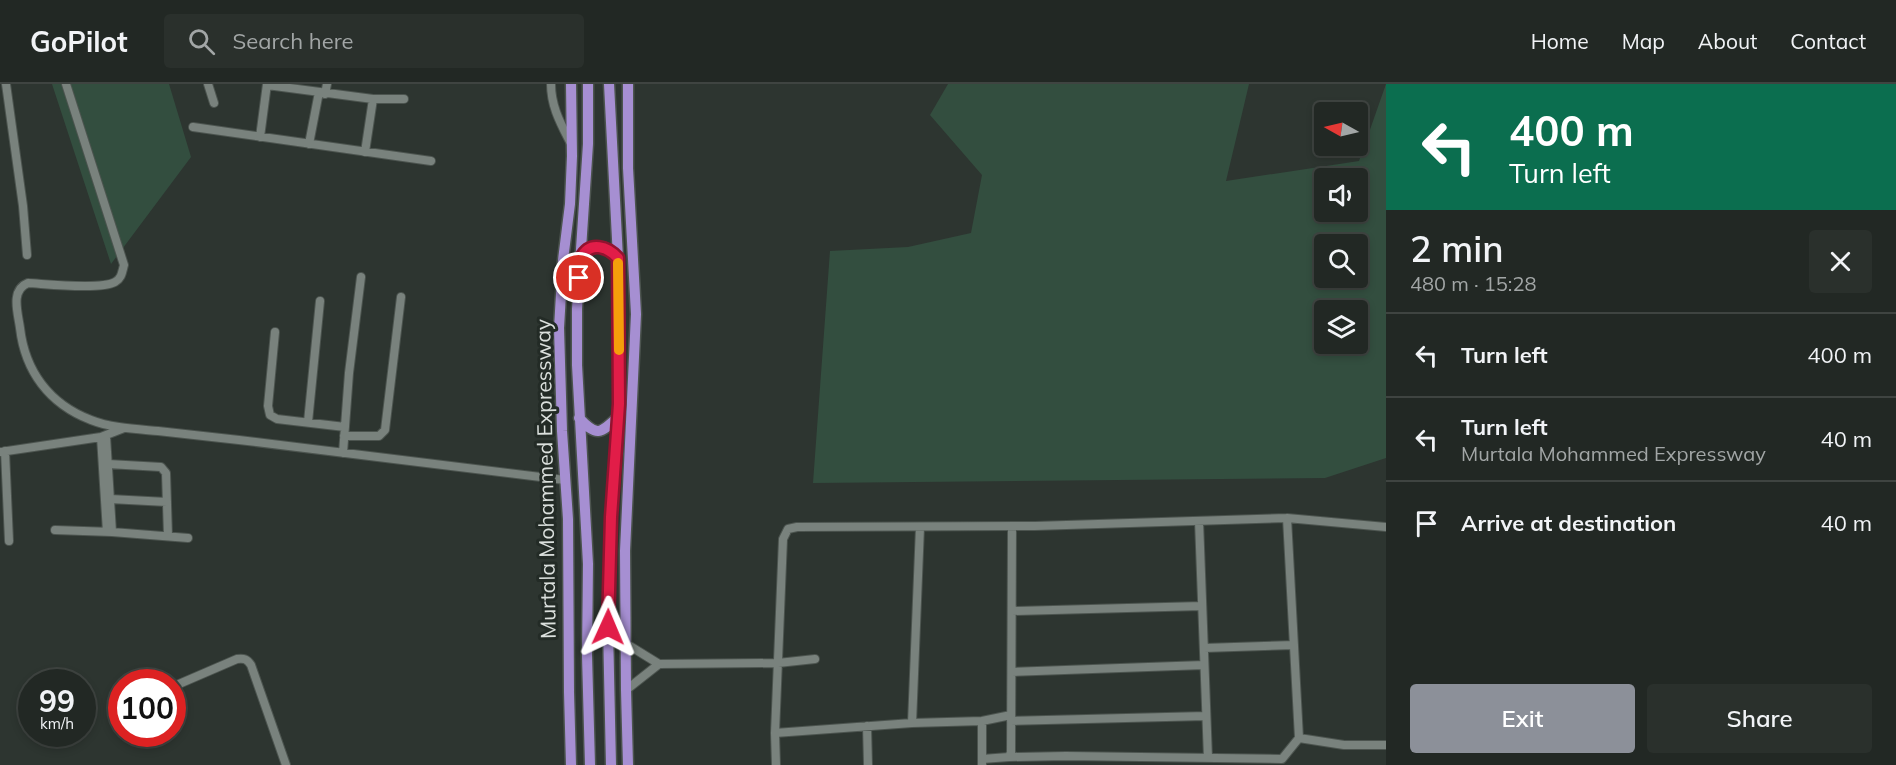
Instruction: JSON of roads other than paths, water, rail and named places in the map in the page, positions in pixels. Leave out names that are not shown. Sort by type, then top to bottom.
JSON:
[{"type":"highway","name":"Murtala Mohammed Expressway","points":[[571,84],[570,204],[563,260],[559,328],[568,519],[567,590],[571,765]]},
{"type":"highway","name":"Murtala Mohammed Expressway","points":[[588,84],[587,172],[577,309],[579,418],[588,564],[587,654],[590,765]]},
{"type":"highway","points":[[609,84],[618,258],[618,417],[608,596],[608,698],[611,765]]},
{"type":"highway","points":[[628,84],[628,168],[636,314],[627,501],[625,643],[628,765]]},
{"type":"highway","points":[[572,146],[587,172]]},
{"type":"highway","points":[[580,259],[589,249],[603,246],[618,258]]},
{"type":"highway","points":[[579,418],[591,431],[598,432],[604,430],[618,417]]},
{"type":"street","points":[[6,84],[23,206],[27,255]]},
{"type":"street","points":[[66,84],[124,265],[121,277],[114,282],[101,285],[28,284],[22,286],[18,291],[17,300],[26,357],[37,380],[60,403],[91,420],[125,428],[565,480]]},
{"type":"street","points":[[208,84],[214,103]]},
{"type":"street","points":[[260,137],[267,84],[373,99],[404,99]]},
{"type":"street","points":[[309,144],[322,93],[327,84]]},
{"type":"street","points":[[551,84],[551,97],[557,117],[572,146]]},
{"type":"street","points":[[365,152],[373,99]]},
{"type":"street","points":[[193,127],[431,161]]},
{"type":"street","points":[[343,453],[348,373],[361,277]]},
{"type":"street","points":[[275,332],[268,406],[270,415],[344,432],[380,436],[385,430],[401,297]]},
{"type":"street","points":[[308,422],[320,301]]},
{"type":"street","points":[[9,541],[3,452],[103,436],[125,428]]},
{"type":"street","points":[[103,436],[108,464],[109,532]]},
{"type":"street","points":[[103,436],[109,532]]},
{"type":"street","points":[[108,464],[161,467],[166,473],[168,536]]},
{"type":"street","points":[[110,499],[167,502]]},
{"type":"street","points":[[982,721],[982,762],[1009,757],[1066,756],[1282,759],[1299,738],[1287,518]]},
{"type":"street","points":[[776,765],[775,733],[783,539],[788,529],[1012,526],[1287,518],[1386,527]]},
{"type":"street","points":[[1199,521],[1208,758]]},
{"type":"street","points":[[912,723],[920,526]]},
{"type":"street","points":[[1009,757],[1011,752],[1012,526]]},
{"type":"street","points":[[55,530],[188,538]]},
{"type":"street","points":[[1012,610],[1202,606]]},
{"type":"street","points":[[625,643],[659,664],[778,663],[814,659]]},
{"type":"street","points":[[1204,648],[1294,645]]},
{"type":"street","points":[[186,681],[237,659],[248,660],[286,765]]},
{"type":"street","points":[[626,690],[659,664]]},
{"type":"street","points":[[1012,672],[1204,665]]},
{"type":"street","points":[[775,733],[1011,718],[1206,716]]},
{"type":"street","points":[[867,726],[868,765]]},
{"type":"street","points":[[1299,738],[1344,745],[1386,745]]}]
